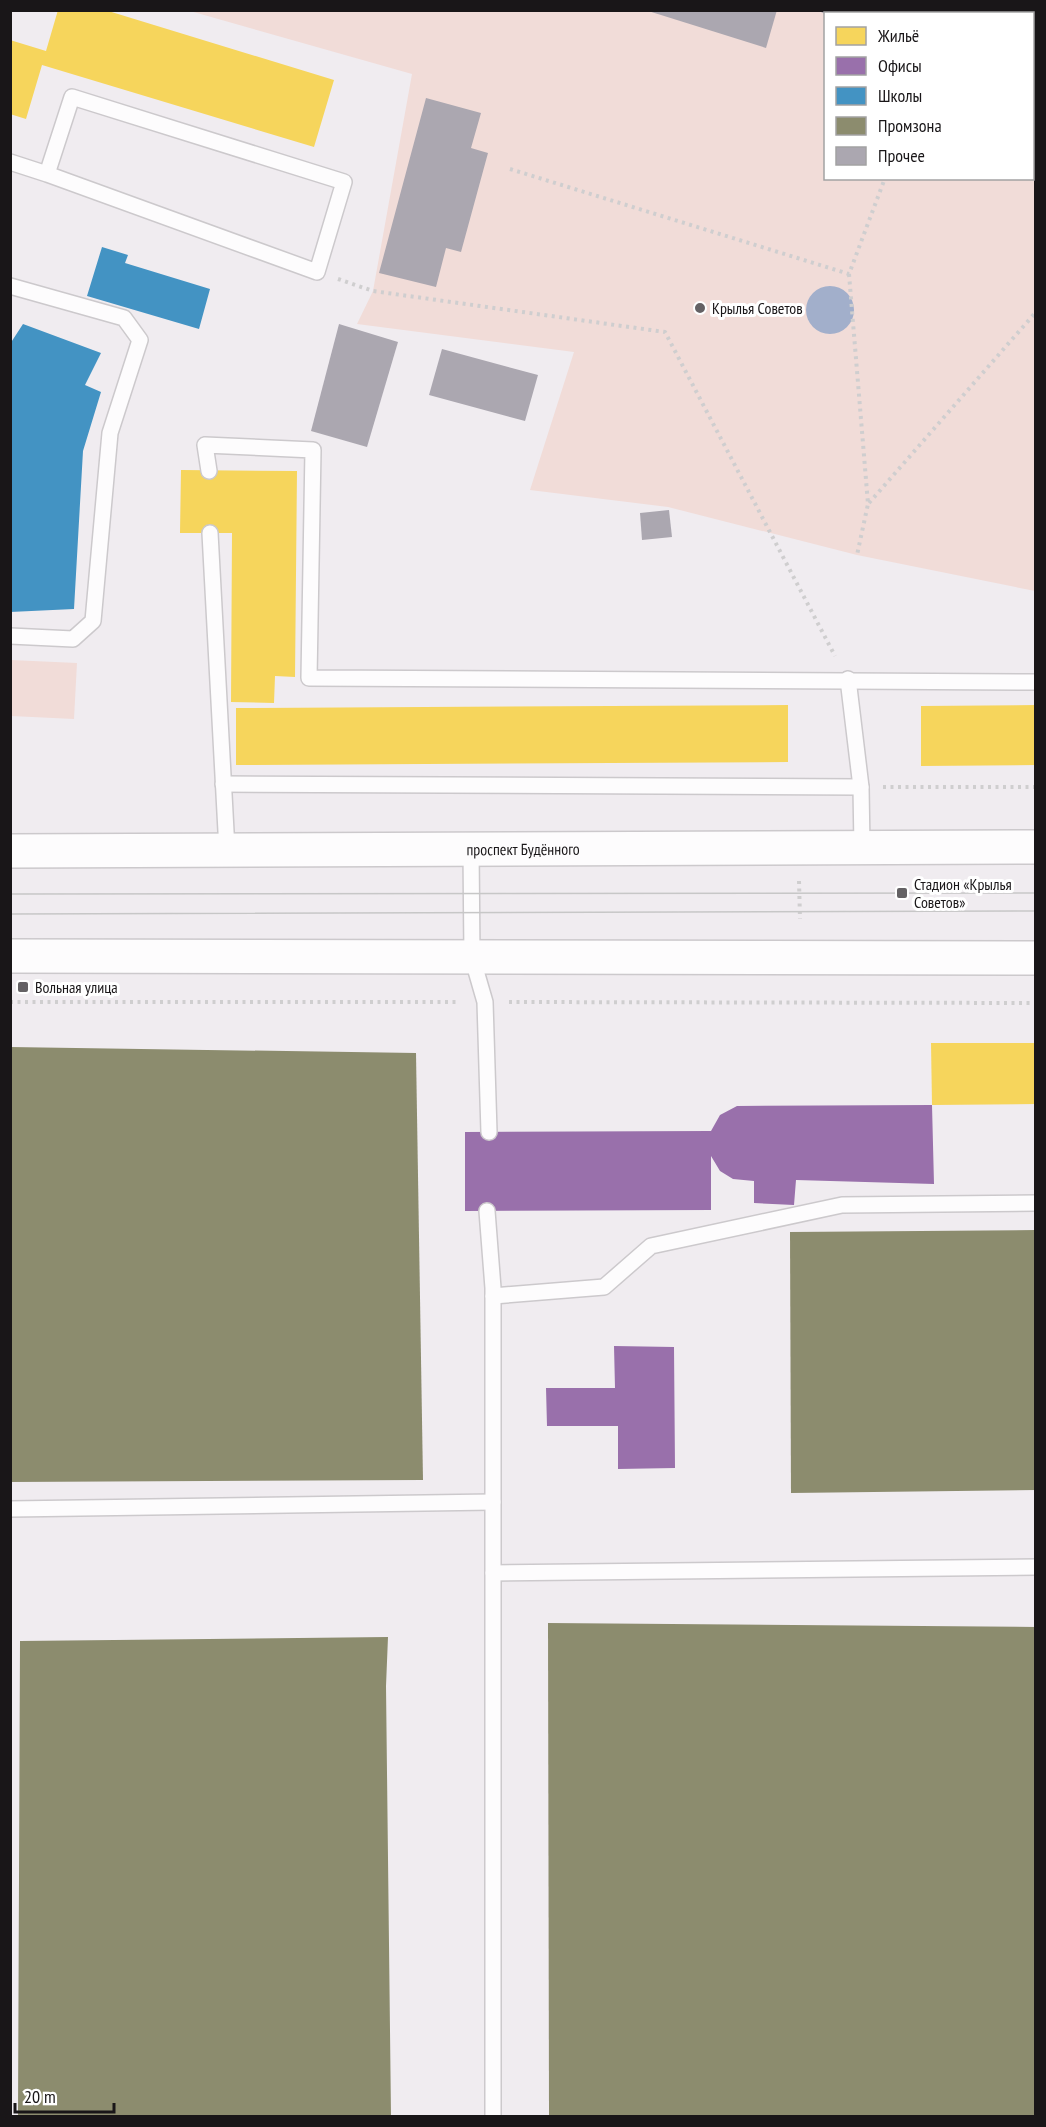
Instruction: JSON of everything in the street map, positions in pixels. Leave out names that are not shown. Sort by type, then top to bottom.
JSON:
[{"type":"main road","name":"проспект Будённого","points":[[10,850],[1035,847]]},
{"type":"main road","points":[[10,956],[1035,958]]},
{"type":"lane","points":[[10,162],[317,272],[344,182],[72,97],[47,174]]},
{"type":"lane","points":[[10,286],[124,318],[140,340],[110,433],[93,621],[73,639],[10,636]]},
{"type":"lane","points":[[209,471],[205,446],[313,450],[309,678],[1035,681]]},
{"type":"lane","points":[[210,533],[227,850]]},
{"type":"lane","points":[[848,680],[861,787],[862,847]]},
{"type":"lane","points":[[223,784],[861,787]]},
{"type":"lane","points":[[471,849],[472,957],[485,1002],[489,1132]]},
{"type":"lane","points":[[493,1296],[603,1287],[651,1246],[842,1205],[1035,1203]]},
{"type":"lane","points":[[487,1211],[493,1296],[493,2116]]},
{"type":"lane","points":[[10,1509],[493,1502]]},
{"type":"lane","points":[[493,1573],[1035,1567]]},
{"type":"path","points":[[510,169],[849,274]]},
{"type":"path","points":[[857,555],[868,504],[849,274],[884,180]]},
{"type":"path","points":[[317,272],[373,291],[665,332],[848,680]]},
{"type":"path","points":[[868,504],[1035,312]]},
{"type":"path","points":[[861,787],[1035,787]]},
{"type":"path","points":[[799,880],[800,919]]},
{"type":"path","points":[[10,1002],[1035,1003]]},
{"type":"shaded area","name":"Крылья Советов","points":[[190,11],[1035,11],[1035,591],[857,555],[668,507],[530,490],[574,352],[357,324],[373,291],[412,74]]},
{"type":"shaded area","points":[[11,660],[77,663],[74,719],[11,716]]},
{"type":"water","points":[[830,286],[847,293],[854,310],[847,327],[830,334],[813,327],[806,310],[813,293]]},
{"type":"building: Жильё","points":[[58,10],[105,10],[334,80],[314,147],[42,65],[26,119],[10,114],[10,40],[46,51]]},
{"type":"building: Жильё","points":[[181,470],[297,471],[295,677],[275,676],[274,703],[231,702],[232,533],[180,533]]},
{"type":"building: Жильё","points":[[788,705],[788,762],[236,765],[236,708]]},
{"type":"building: Жильё","points":[[1036,705],[1036,765],[921,766],[921,706]]},
{"type":"building: Жильё","points":[[931,1043],[1036,1043],[1036,1104],[932,1105]]},
{"type":"building: Офисы","points":[[932,1105],[934,1184],[796,1180],[794,1205],[754,1203],[754,1181],[733,1179],[720,1171],[711,1156],[711,1210],[465,1211],[465,1132],[711,1131],[720,1115],[737,1106]]},
{"type":"building: Офисы","points":[[614,1346],[674,1347],[675,1468],[618,1469],[618,1426],[547,1426],[546,1388],[615,1388]]},
{"type":"building: Школы","points":[[102,247],[128,255],[125,263],[210,289],[199,329],[87,296]]},
{"type":"building: Школы","points":[[23,324],[101,353],[85,385],[101,392],[83,451],[74,609],[10,612],[10,344]]},
{"type":"building: Промзона","points":[[10,1047],[416,1053],[423,1480],[10,1482]]},
{"type":"building: Промзона","points":[[1036,1230],[1036,1490],[791,1493],[790,1232]]},
{"type":"building: Промзона","points":[[548,1623],[1036,1627],[1036,2116],[549,2116]]},
{"type":"building: Промзона","points":[[388,1637],[386,1686],[391,2116],[18,2116],[20,1641]]},
{"type":"building: Прочее","points":[[645,10],[777,10],[766,48]]},
{"type":"building: Прочее","points":[[817,10],[931,10],[930,12],[824,14]]},
{"type":"building: Прочее","points":[[426,98],[481,113],[471,148],[488,153],[461,252],[446,248],[436,287],[379,273]]},
{"type":"building: Прочее","points":[[339,324],[398,342],[367,447],[311,431]]},
{"type":"building: Прочее","points":[[442,349],[538,375],[525,421],[429,395]]},
{"type":"building: Прочее","points":[[669,510],[672,537],[642,540],[640,513]]},
{"type":"tram line","points":[[10,894],[1036,893]]},
{"type":"tram line","points":[[10,914],[1036,911]]},
{"type":"place","name":"Крылья Советов","points":[[700,308]]},
{"type":"place","name":"Стадион «Крылья Советов»","points":[[902,893]]},
{"type":"place","name":"Вольная улица","points":[[23,987]]}]
